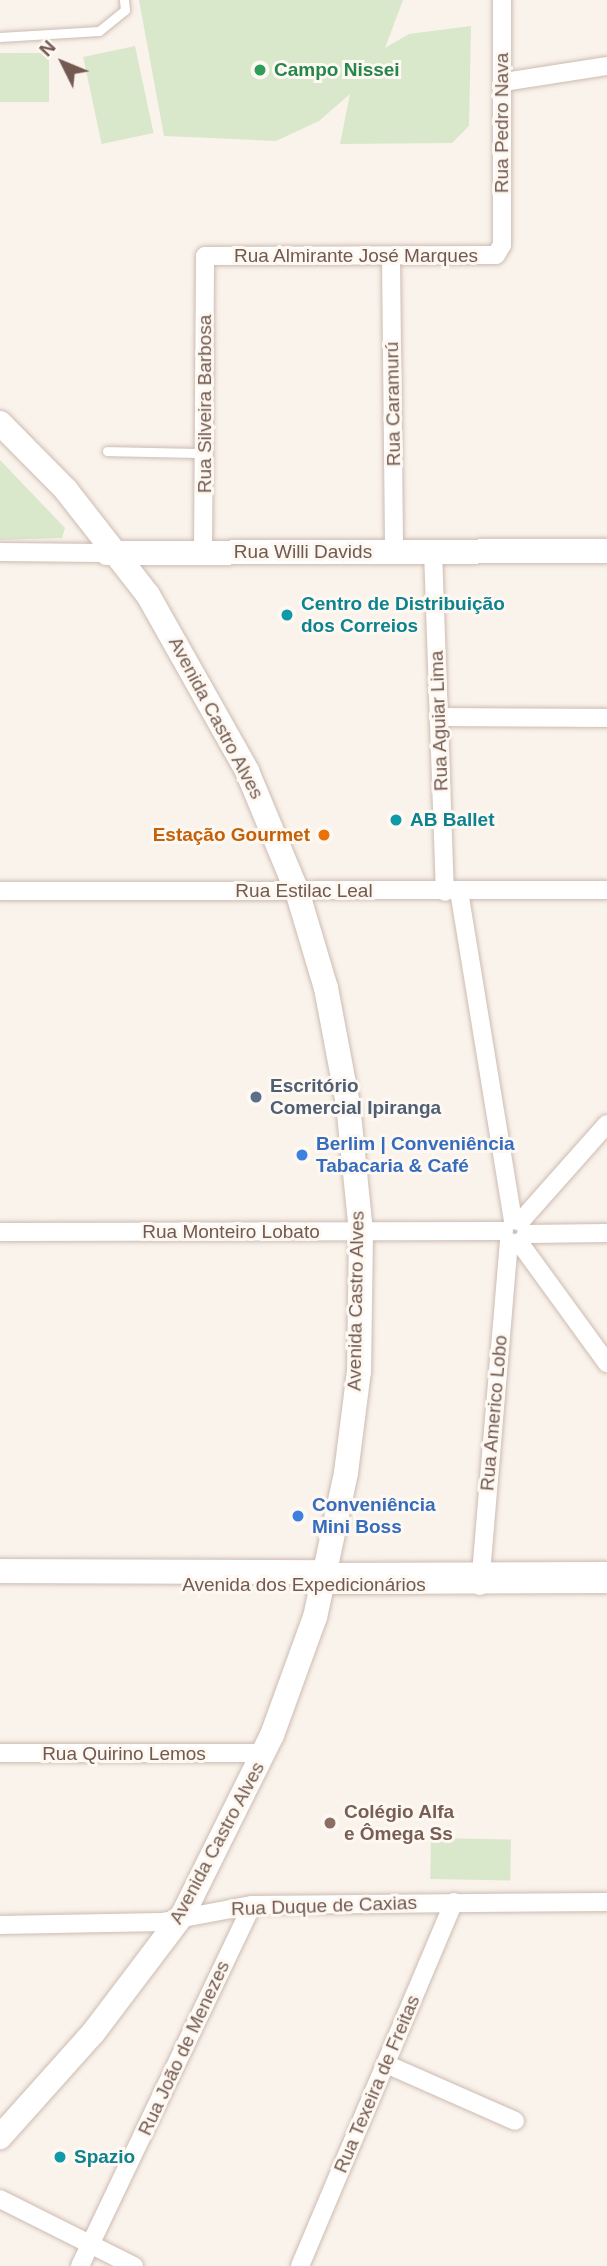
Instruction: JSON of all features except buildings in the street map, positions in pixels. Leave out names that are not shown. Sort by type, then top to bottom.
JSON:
[{"type":"main road","name":"Avenida Castro Alves","points":[[0,423],[23,456],[110,553],[242,773],[290,891],[341,1105],[353,1231],[352,1371],[318,1578],[256,1753],[173,1918],[89,2029],[0,2137]]},
{"type":"main road","name":"Avenida Castro Alves","points":[[0,442],[23,456]]},
{"type":"main road","name":"Rua Willi Davids","points":[[110,553],[607,551]]},
{"type":"main road","name":"Avenida dos Expedicionários","points":[[0,1571],[155,1578]]},
{"type":"main road","name":"Avenida dos Expedicionários","points":[[0,1584],[155,1578],[318,1578]]},
{"type":"main road","name":"Avenida Castro Alves","points":[[0,2112],[89,2029]]},
{"type":"street","name":"Rua Pedro Nava","points":[[502,0],[502,245]]},
{"type":"street","points":[[503,82],[607,66]]},
{"type":"street","name":"Rua Almirante José Marques","points":[[205,256],[483,258],[502,245]]},
{"type":"street","name":"Rua Silveira Barbosa","points":[[203,552],[205,256]]},
{"type":"street","name":"Rua Caramurú","points":[[391,257],[394,551]]},
{"type":"street","name":"Rua Aguiar Lima","points":[[433,551],[439,717],[452,891],[515,1232]]},
{"type":"street","name":"Rua Willi Davids","points":[[0,552],[110,553]]},
{"type":"street","points":[[439,717],[607,718]]},
{"type":"street","name":"Rua Estilac Leal","points":[[0,891],[607,890]]},
{"type":"street","points":[[607,1124],[515,1232],[607,1363]]},
{"type":"street","name":"Rua Monteiro Lobato","points":[[0,1232],[607,1233]]},
{"type":"street","name":"Rua Americo Lobo","points":[[480,1579],[515,1232]]},
{"type":"street","name":"Avenida dos Expedicionários","points":[[480,1579],[607,1571]]},
{"type":"street","name":"Avenida dos Expedicionários","points":[[318,1578],[480,1579],[607,1584]]},
{"type":"street","name":"Rua Quirino Lemos","points":[[0,1754],[256,1753]]},
{"type":"street","name":"Rua Texeira de Freitas","points":[[300,2266],[454,1902]]},
{"type":"street","name":"Rua Duque de Caxias","points":[[0,1925],[173,1918],[252,1905],[607,1902]]},
{"type":"street","name":"Rua João de Menezes","points":[[80,2266],[252,1905]]},
{"type":"street","points":[[386,2064],[515,2121]]},
{"type":"street","points":[[0,2199],[134,2266]]},
{"type":"lane","points":[[0,37],[99,31],[119,16],[124,0]]},
{"type":"lane","points":[[107,451],[205,453]]},
{"type":"green space","name":"Campo Nissei","points":[[139,0],[403,0],[385,48],[409,34],[471,26],[469,126],[452,143],[340,144],[350,94],[319,121],[276,141],[164,136]]},
{"type":"green space","points":[[135,46],[154,133],[102,144],[83,57]]},
{"type":"green space","points":[[0,53],[49,53],[49,102],[0,102]]},
{"type":"green space","points":[[0,460],[65,528],[62,538],[0,540]]},
{"type":"green space","points":[[431,1838],[511,1839],[510,1880],[430,1879]]},
{"type":"place","name":"Campo Nissei","points":[[260,70]]},
{"type":"place","name":"Centro de Distribuição dos Correios","points":[[287,615]]},
{"type":"place","name":"AB Ballet","points":[[396,820]]},
{"type":"place","name":"Estação Gourmet","points":[[324,835]]},
{"type":"place","name":"Escritório Comercial Ipiranga","points":[[256,1097]]},
{"type":"place","name":"Berlim | Conveniência Tabacaria & Café","points":[[302,1155]]},
{"type":"place","name":"Conveniência Mini Boss","points":[[298,1516]]},
{"type":"place","name":"Colégio Alfa e Ômega Ss","points":[[330,1823]]},
{"type":"place","name":"Spazio","points":[[60,2157]]}]
